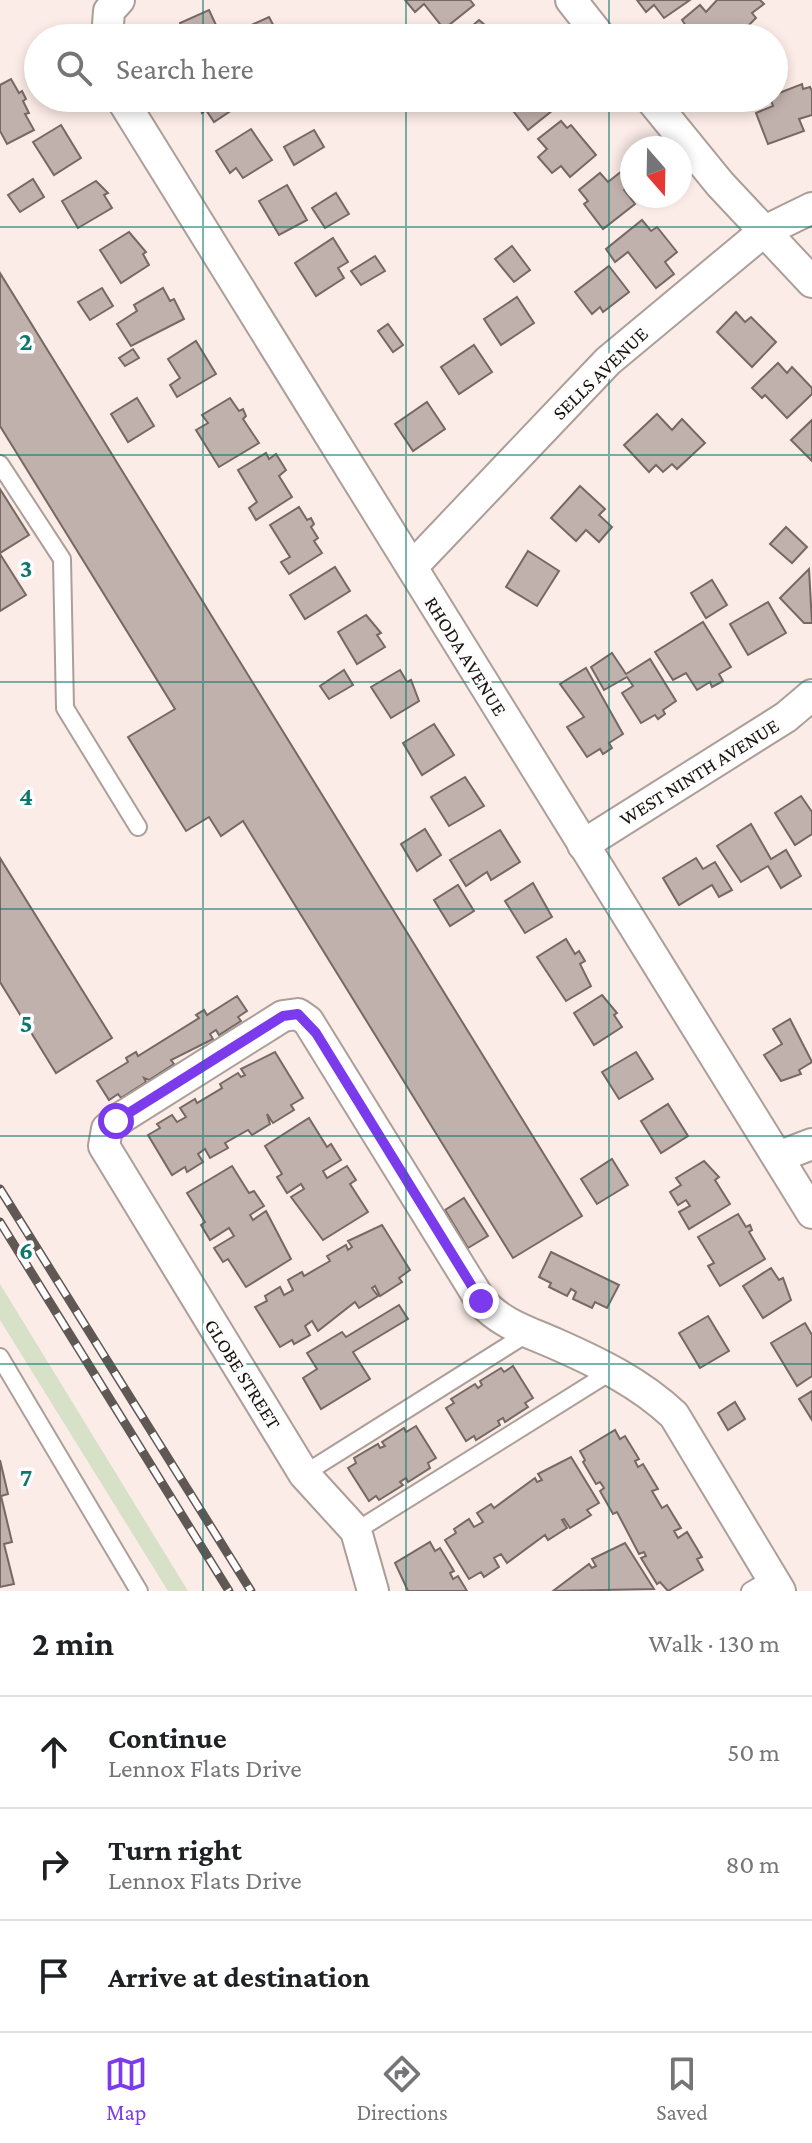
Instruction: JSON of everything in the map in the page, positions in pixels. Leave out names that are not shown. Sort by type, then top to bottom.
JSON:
[{"type":"street","points":[[571,0],[590,24]]},
{"type":"street","name":"RHODA AVENUE","points":[[130,112],[812,1213]]},
{"type":"street","points":[[662,112],[763,232],[812,282]]},
{"type":"street","name":"SELLS AVENUE","points":[[412,567],[608,361],[763,232],[812,208]]},
{"type":"street","name":"WEST NINTH AVENUE","points":[[583,845],[773,726],[812,695]]},
{"type":"street","name":"GLOBE STREET","points":[[373,1591],[356,1531],[304,1474],[108,1155],[103,1137],[116,1121],[283,1016],[298,1014],[316,1033],[481,1301],[500,1319],[528,1333]]},
{"type":"street","points":[[778,1157],[812,1144]]},
{"type":"street","points":[[528,1333],[612,1371],[653,1395],[674,1415],[767,1587]]},
{"type":"lane","points":[[0,464],[62,559],[65,708],[138,827]]},
{"type":"lane","points":[[304,1474],[528,1333]]},
{"type":"lane","points":[[0,1357],[139,1591]]},
{"type":"lane","points":[[356,1531],[612,1371]]},
{"type":"green space","points":[[0,1284],[188,1591],[168,1591],[0,1320]]},
{"type":"building","points":[[405,0],[470,0],[474,5],[450,24],[440,24],[424,4],[415,12]]},
{"type":"building","points":[[637,0],[690,0],[664,18],[654,5],[646,12]]},
{"type":"building","points":[[717,0],[760,0],[764,4],[752,13],[756,18],[750,24],[685,24],[682,20],[700,5],[706,12]]},
{"type":"building","points":[[209,10],[216,24],[180,24]]},
{"type":"building","points":[[269,17],[273,24],[254,24]]},
{"type":"building","points":[[11,79],[19,93],[22,91],[24,112],[28,112],[25,114],[34,130],[7,144],[0,131],[0,85]]},
{"type":"building","points":[[802,84],[803,89],[810,87],[812,115],[799,119],[804,131],[768,144],[756,113],[788,112],[788,90]]},
{"type":"building","points":[[207,112],[229,112],[214,122]]},
{"type":"building","points":[[514,112],[550,112],[528,130]]},
{"type":"building","points":[[561,121],[567,128],[571,125],[596,155],[570,177],[561,166],[552,173],[538,157],[547,149],[538,139]]},
{"type":"building","points":[[61,125],[81,158],[54,175],[33,142]]},
{"type":"building","points":[[251,129],[272,160],[243,178],[236,168],[230,173],[216,151]]},
{"type":"building","points":[[314,130],[324,147],[294,165],[284,147]]},
{"type":"building","points":[[600,173],[608,182],[620,173],[620,208],[630,208],[603,229],[584,204],[588,201],[579,190]]},
{"type":"building","points":[[33,179],[44,197],[20,212],[8,195]]},
{"type":"building","points":[[96,181],[108,193],[104,195],[112,208],[78,228],[62,201]]},
{"type":"building","points":[[287,185],[307,220],[279,235],[259,201]]},
{"type":"building","points":[[336,193],[349,214],[325,228],[312,208]]},
{"type":"building","points":[[642,220],[651,231],[657,227],[677,252],[665,262],[674,274],[656,288],[628,252],[615,262],[606,249]]},
{"type":"building","points":[[129,232],[146,252],[143,254],[149,265],[121,283],[100,250]]},
{"type":"building","points":[[333,238],[348,262],[338,268],[344,278],[316,296],[295,263]]},
{"type":"building","points":[[512,246],[530,270],[514,282],[495,259]]},
{"type":"building","points":[[375,256],[385,271],[361,285],[351,271]]},
{"type":"building","points":[[609,266],[629,292],[603,312],[600,307],[592,314],[575,292]]},
{"type":"building","points":[[0,273],[582,1216],[513,1258],[243,821],[221,836],[209,817],[186,831],[128,737],[175,709],[0,426]]},
{"type":"building","points":[[102,288],[113,306],[90,320],[78,302]]},
{"type":"building","points":[[163,288],[170,301],[174,299],[184,319],[131,346],[117,324],[137,311],[134,305]]},
{"type":"building","points":[[517,297],[534,323],[501,345],[484,319]]},
{"type":"building","points":[[736,312],[745,322],[751,317],[776,342],[752,367],[717,332]]},
{"type":"building","points":[[388,324],[403,345],[393,352],[378,331]]},
{"type":"building","points":[[196,341],[216,374],[177,397],[170,385],[180,378],[168,359]]},
{"type":"building","points":[[474,345],[492,372],[459,394],[441,367]]},
{"type":"building","points":[[133,349],[139,358],[125,366],[119,358]]},
{"type":"building","points":[[778,363],[787,373],[792,367],[812,388],[812,394],[787,418],[765,395],[762,398],[752,388]]},
{"type":"building","points":[[137,398],[154,426],[128,442],[111,414]]},
{"type":"building","points":[[230,398],[239,411],[243,409],[246,416],[243,419],[259,443],[219,467],[196,430],[208,423],[202,415]]},
{"type":"building","points":[[427,402],[445,429],[413,451],[395,424]]},
{"type":"building","points":[[657,414],[672,430],[682,419],[705,443],[677,469],[672,464],[663,472],[656,465],[649,472],[624,445]]},
{"type":"building","points":[[812,420],[812,461],[791,440]]},
{"type":"building","points":[[266,453],[269,459],[276,454],[286,470],[279,476],[292,497],[256,520],[249,508],[257,502],[238,470]]},
{"type":"building","points":[[580,486],[605,509],[599,515],[612,527],[599,542],[586,530],[576,541],[551,518]]},
{"type":"building","points":[[0,489],[29,535],[0,553]]},
{"type":"building","points":[[299,507],[307,520],[311,518],[314,524],[311,527],[318,538],[314,541],[322,553],[289,574],[281,562],[290,557],[270,525]]},
{"type":"building","points":[[786,527],[807,547],[792,563],[770,544]]},
{"type":"building","points":[[528,551],[559,571],[537,606],[506,587]]},
{"type":"building","points":[[0,554],[26,595],[0,611]]},
{"type":"building","points":[[335,567],[350,591],[305,619],[290,595]]},
{"type":"building","points":[[809,569],[812,623],[804,623],[780,598]]},
{"type":"building","points":[[712,580],[727,605],[706,618],[691,593]]},
{"type":"building","points":[[768,602],[786,633],[748,655],[730,624]]},
{"type":"building","points":[[366,615],[381,633],[377,635],[385,647],[357,664],[338,632]]},
{"type":"building","points":[[703,622],[731,667],[719,674],[723,681],[712,687],[710,682],[697,690],[686,673],[673,680],[655,652]]},
{"type":"building","points":[[612,653],[626,674],[650,659],[676,701],[663,710],[665,714],[658,719],[655,715],[641,723],[622,693],[633,686],[627,677],[604,690],[591,667]]},
{"type":"building","points":[[586,668],[623,734],[609,743],[612,748],[603,754],[600,749],[587,757],[567,727],[584,717],[560,684]]},
{"type":"building","points":[[344,670],[353,685],[329,699],[320,686]]},
{"type":"building","points":[[400,670],[407,682],[411,680],[419,701],[391,718],[371,687]]},
{"type":"building","points":[[434,724],[454,755],[422,775],[403,743]]},
{"type":"building","points":[[465,777],[484,806],[449,826],[431,797]]},
{"type":"building","points":[[801,796],[812,812],[812,834],[795,845],[775,813]]},
{"type":"building","points":[[751,824],[771,859],[786,850],[801,876],[781,888],[768,866],[741,882],[717,846]]},
{"type":"building","points":[[425,829],[441,855],[417,871],[401,844]]},
{"type":"building","points":[[500,830],[520,862],[491,880],[487,872],[466,886],[450,860]]},
{"type":"building","points":[[0,858],[112,1038],[56,1073],[0,982]]},
{"type":"building","points":[[696,858],[703,869],[715,862],[732,890],[719,897],[712,885],[679,905],[663,878]]},
{"type":"building","points":[[533,883],[552,917],[525,933],[505,901]]},
{"type":"building","points":[[458,885],[474,911],[450,926],[434,900]]},
{"type":"building","points":[[566,939],[575,954],[579,951],[585,961],[580,964],[591,986],[566,1001],[537,957]]},
{"type":"building","points":[[602,995],[617,1013],[614,1015],[622,1027],[594,1045],[574,1013]]},
{"type":"building","points":[[237,996],[247,1011],[238,1017],[241,1021],[219,1035],[216,1030],[210,1034],[213,1039],[171,1060],[174,1064],[149,1080],[144,1078],[146,1082],[121,1098],[118,1094],[109,1100],[97,1081],[128,1062],[126,1058],[136,1052],[138,1056],[199,1018],[196,1015],[204,1010],[207,1015]]},
{"type":"building","points":[[790,1019],[812,1062],[799,1070],[801,1074],[781,1081],[764,1055],[782,1044],[773,1029]]},
{"type":"building","points":[[275,1052],[303,1098],[291,1105],[294,1110],[273,1123],[267,1114],[270,1124],[252,1135],[248,1130],[225,1143],[228,1148],[210,1158],[205,1149],[198,1154],[203,1162],[187,1172],[185,1167],[172,1175],[148,1135],[160,1128],[157,1124],[172,1115],[177,1122],[186,1117],[180,1108],[195,1099],[197,1103],[222,1088],[220,1084],[238,1073],[241,1077],[245,1075],[241,1069]]},
{"type":"building","points":[[636,1052],[653,1079],[619,1099],[602,1072]]},
{"type":"building","points":[[668,1104],[688,1136],[661,1153],[641,1121]]},
{"type":"building","points":[[309,1118],[327,1147],[331,1144],[341,1160],[323,1171],[327,1178],[347,1166],[356,1180],[350,1184],[368,1212],[323,1240],[291,1197],[304,1189],[301,1184],[287,1193],[277,1177],[282,1174],[265,1146]]},
{"type":"building","points":[[612,1159],[628,1185],[597,1204],[581,1179]]},
{"type":"building","points":[[704,1161],[719,1177],[715,1180],[730,1204],[689,1229],[679,1212],[690,1206],[686,1200],[678,1205],[670,1192],[681,1185],[676,1178]]},
{"type":"building","points":[[232,1166],[249,1193],[254,1191],[264,1206],[250,1215],[253,1220],[266,1211],[291,1259],[246,1287],[228,1259],[223,1262],[214,1248],[234,1236],[229,1228],[210,1240],[201,1225],[205,1222],[187,1193]]},
{"type":"building","points":[[464,1198],[488,1236],[468,1248],[445,1210]]},
{"type":"building","points":[[738,1214],[746,1227],[750,1225],[752,1230],[749,1232],[765,1259],[720,1286],[708,1266],[714,1263],[698,1237]]},
{"type":"building","points":[[382,1225],[410,1270],[399,1278],[402,1282],[380,1296],[375,1286],[372,1288],[378,1296],[359,1308],[355,1302],[318,1331],[312,1321],[305,1326],[310,1335],[294,1344],[292,1340],[280,1347],[255,1307],[267,1301],[265,1296],[280,1287],[284,1295],[293,1290],[288,1280],[302,1272],[304,1276],[330,1261],[327,1256],[346,1245],[348,1250],[352,1247],[348,1241]]},
{"type":"building","points":[[551,1252],[619,1285],[607,1308],[595,1302],[592,1308],[573,1299],[576,1292],[571,1289],[567,1296],[549,1287],[551,1283],[539,1277]]},
{"type":"building","points":[[771,1268],[779,1280],[783,1278],[791,1300],[763,1318],[743,1286]]},
{"type":"building","points":[[399,1305],[408,1319],[353,1352],[370,1379],[321,1409],[303,1378],[317,1369],[307,1353],[342,1332],[346,1337]]},
{"type":"building","points":[[708,1316],[729,1351],[700,1368],[679,1333]]},
{"type":"building","points":[[805,1323],[812,1335],[812,1376],[797,1386],[771,1343]]},
{"type":"building","points":[[513,1366],[533,1398],[525,1403],[528,1407],[505,1422],[503,1418],[498,1421],[500,1425],[476,1440],[474,1436],[466,1441],[446,1408],[454,1403],[451,1399],[475,1384],[478,1388],[482,1385],[480,1381],[501,1368],[504,1372]]},
{"type":"building","points":[[812,1391],[812,1420],[799,1399]]},
{"type":"building","points":[[735,1402],[745,1419],[728,1430],[718,1413]]},
{"type":"building","points":[[416,1426],[436,1458],[428,1463],[430,1468],[408,1482],[406,1478],[400,1482],[403,1485],[379,1500],[376,1496],[369,1501],[348,1468],[356,1463],[354,1458],[378,1444],[380,1448],[385,1446],[382,1442],[404,1428],[406,1432]]},
{"type":"building","points":[[615,1430],[620,1439],[625,1436],[639,1459],[635,1461],[638,1467],[643,1464],[658,1489],[652,1491],[662,1508],[667,1505],[681,1528],[674,1531],[678,1538],[687,1532],[702,1557],[697,1559],[703,1570],[668,1591],[660,1582],[657,1584],[641,1558],[646,1556],[644,1552],[639,1554],[617,1512],[613,1514],[600,1491],[604,1488],[600,1482],[596,1484],[583,1462],[585,1460],[580,1451]]},
{"type":"building","points":[[571,1457],[599,1503],[587,1510],[591,1515],[570,1528],[562,1520],[567,1528],[548,1540],[545,1535],[507,1563],[501,1554],[494,1558],[499,1567],[484,1577],[481,1572],[469,1579],[445,1540],[456,1533],[454,1529],[469,1519],[474,1527],[483,1522],[477,1513],[491,1504],[494,1508],[535,1478],[537,1482],[542,1480],[538,1474]]},
{"type":"building","points":[[0,1460],[8,1494],[1,1496],[12,1542],[4,1544],[14,1584],[0,1587]]},
{"type":"building","points":[[430,1542],[435,1551],[440,1548],[454,1571],[450,1573],[453,1579],[458,1576],[467,1591],[408,1591],[395,1563]]},
{"type":"building","points":[[625,1543],[654,1589],[553,1591],[589,1564],[592,1568],[596,1566],[592,1559]]},
{"type":"railway","points":[[0,1189],[251,1591]]},
{"type":"railway","points":[[0,1222],[229,1591]]},
{"type":"route","points":[[116,1121],[283,1016],[298,1014],[308,1021],[316,1033],[481,1301]]}]
